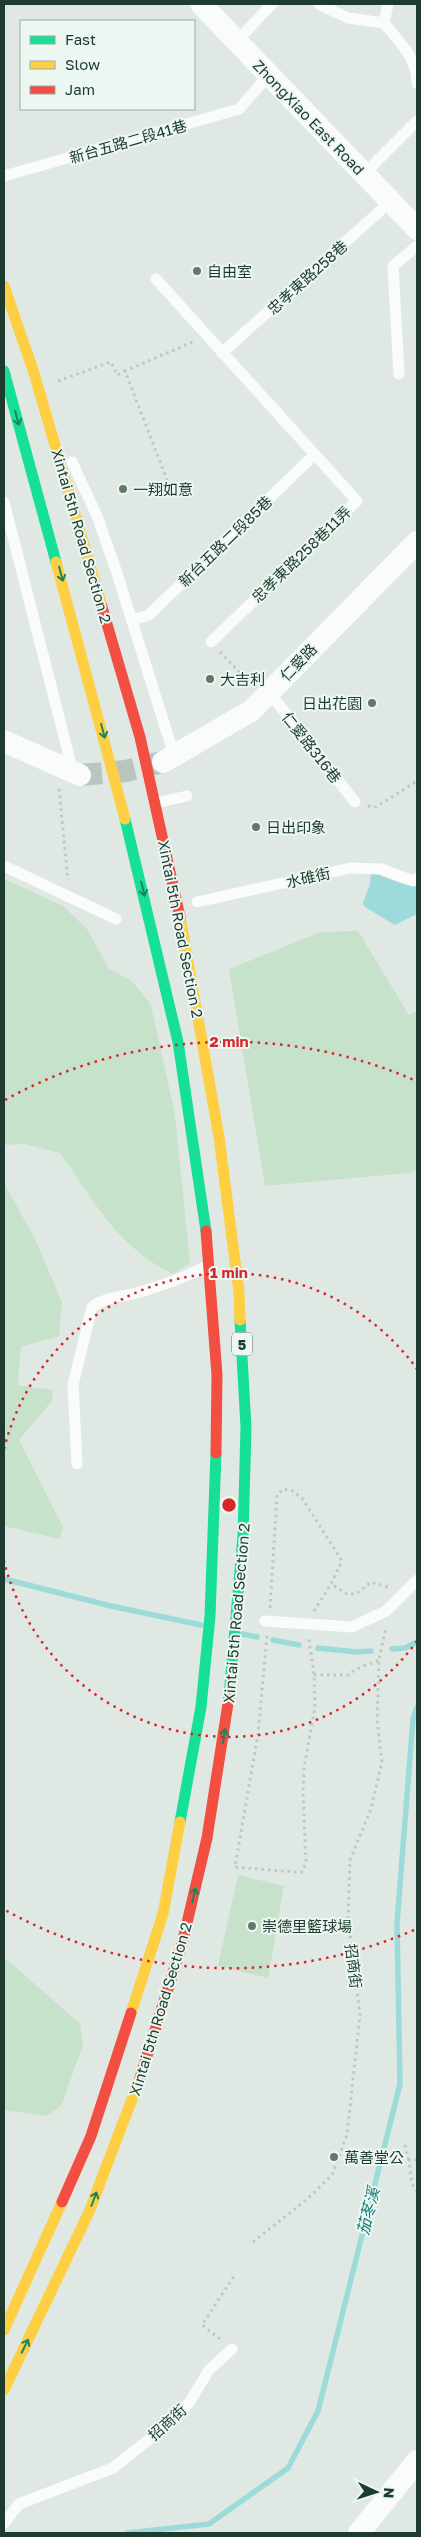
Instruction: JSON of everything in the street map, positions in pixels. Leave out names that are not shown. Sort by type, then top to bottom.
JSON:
[{"type":"main road","name":"Xintai 5th Road Section 2","points":[[4,286],[34,373],[140,737],[181,921],[208,1065],[239,1292],[246,1428],[243,1536],[214,1709],[163,1914],[91,2136],[35,2265],[4,2330]]},
{"type":"main road","name":"Xintai 5th Road Section 2","points":[[4,2390],[89,2212],[145,2065],[182,1944],[208,1838],[214,1709],[210,1616],[216,1498],[217,1375],[210,1264],[195,1148],[178,1042],[154,933],[91,687],[5,373]]},
{"type":"street","name":"ZhongXiao East Road","points":[[201,4],[268,76],[417,229]]},
{"type":"street","name":"仁愛路","points":[[169,759],[251,711],[266,694],[412,553]]},
{"type":"street","points":[[4,741],[70,770]]},
{"type":"street","points":[[359,2533],[417,2461]]},
{"type":"lane","points":[[237,41],[272,4]]},
{"type":"lane","points":[[319,4],[348,18],[384,23],[410,56],[417,70],[417,83]]},
{"type":"lane","points":[[384,23],[388,4]]},
{"type":"lane","name":"新台五路二段41巷","points":[[4,176],[239,109],[268,76]]},
{"type":"lane","points":[[364,174],[417,122]]},
{"type":"lane","name":"忠孝東路258巷","points":[[222,353],[391,201]]},
{"type":"lane","points":[[399,374],[393,266],[417,246]]},
{"type":"lane","name":"忠孝東路258巷11弄","points":[[156,279],[357,501],[211,642]]},
{"type":"lane","points":[[4,401],[5,373]]},
{"type":"lane","points":[[34,373],[97,516],[132,620],[169,759]]},
{"type":"lane","name":"新台五路二段85巷","points":[[132,620],[150,615],[314,455]]},
{"type":"lane","points":[[4,502],[70,770]]},
{"type":"lane","name":"仁愛路316巷","points":[[266,694],[355,802]]},
{"type":"lane","points":[[155,803],[187,796]]},
{"type":"lane","points":[[4,866],[116,920]]},
{"type":"lane","name":"水碓街","points":[[197,902],[350,868],[381,869],[413,881],[417,878]]},
{"type":"lane","points":[[77,1464],[73,1385],[92,1307],[104,1299],[137,1293],[176,1282],[210,1264]]},
{"type":"lane","points":[[267,1622],[352,1627],[386,1611],[417,1580]]},
{"type":"lane","name":"招商街","points":[[4,2524],[19,2504],[112,2468],[157,2433],[189,2404],[209,2370],[232,2349]]},
{"type":"path","points":[[40,388],[111,362],[117,375],[207,336]]},
{"type":"path","points":[[125,371],[172,493]]},
{"type":"path","points":[[211,642],[266,694]]},
{"type":"path","points":[[69,898],[70,770]]},
{"type":"path","points":[[355,802],[365,806],[376,807],[417,781]]},
{"type":"path","points":[[308,1629],[314,1675],[314,1722],[304,1768],[303,1785],[306,1864],[302,1872],[235,1867],[258,1734],[277,1495],[283,1490],[294,1490],[302,1498],[342,1561],[331,1584],[312,1615]]},
{"type":"path","points":[[331,1584],[347,1594],[356,1594],[371,1582],[384,1584],[399,1596]]},
{"type":"path","name":"招商街","points":[[253,2242],[306,2200],[332,2175],[348,2135],[360,2015],[348,1918],[350,1860],[371,1809],[382,1762],[376,1720],[386,1611]]},
{"type":"path","points":[[314,1675],[348,1675],[354,1669],[365,1667],[380,1660]]},
{"type":"path","points":[[405,2145],[412,2184],[417,2192]]},
{"type":"path","points":[[409,2160],[417,2160]]},
{"type":"path","points":[[232,2349],[202,2325],[234,2276]]},
{"type":"green space","points":[[4,879],[63,906],[87,929],[109,969],[132,981],[151,1005],[175,1115],[190,1263],[173,1274],[137,1251],[122,1237],[96,1206],[60,1153],[24,1144],[4,1145]]},
{"type":"green space","points":[[358,931],[409,1015],[417,1010],[417,1169],[409,1173],[265,1186],[229,969],[321,932]]},
{"type":"green space","points":[[4,1183],[35,1239],[62,1302],[59,1336],[21,1347],[18,1385],[53,1390],[52,1401],[19,1440],[63,1527],[60,1539],[4,1526]]},
{"type":"green space","name":"崇德里籃球場","points":[[238,1875],[284,1886],[268,1978],[218,1966]]},
{"type":"green space","points":[[4,1957],[80,2024],[83,2045],[61,2106],[46,2116],[4,2110]]},
{"type":"water","points":[[371,872],[403,884],[417,884],[417,914],[395,925],[365,907],[363,903],[370,884]]},
{"type":"waterway","points":[[4,1579],[111,1606],[201,1625]]},
{"type":"waterway","points":[[242,1634],[257,1637]]},
{"type":"waterway","points":[[273,1640],[299,1645]]},
{"type":"waterway","points":[[392,1649],[405,1648],[417,1642]]},
{"type":"waterway","points":[[318,1648],[356,1652],[371,1651]]},
{"type":"waterway","name":"茄苳溪","points":[[127,2533],[209,2524],[288,2468],[318,2411],[400,2084],[397,1923],[413,1719],[417,1707]]},
{"type":"tunnel","points":[[80,775],[126,771],[162,762]]},
{"type":"traffic: fast","points":[[4,371],[56,562]]},
{"type":"traffic: fast","points":[[125,819],[178,1042],[206,1231]]},
{"type":"traffic: fast","points":[[229,1697],[243,1536],[246,1428],[240,1320]]},
{"type":"traffic: fast","points":[[180,1822],[201,1707],[210,1616],[216,1453]]},
{"type":"traffic: slow","points":[[4,286],[34,373],[102,607]]},
{"type":"traffic: slow","points":[[56,562],[125,819]]},
{"type":"traffic: slow","points":[[180,917],[219,1137],[239,1292],[240,1320]]},
{"type":"traffic: slow","points":[[131,2013],[163,1914],[180,1822]]},
{"type":"traffic: slow","points":[[4,2390],[89,2212],[140,2078]]},
{"type":"traffic: slow","points":[[4,2330],[62,2202]]},
{"type":"traffic: jam","points":[[102,607],[140,737],[180,917]]},
{"type":"traffic: jam","points":[[206,1231],[217,1375],[216,1453]]},
{"type":"traffic: jam","points":[[140,2078],[182,1944],[207,1838],[229,1697]]},
{"type":"traffic: jam","points":[[62,2202],[91,2136],[131,2013]]},
{"type":"place","name":"自由室","points":[[197,271]]},
{"type":"place","name":"一翔如意","points":[[123,489]]},
{"type":"place","name":"大吉利","points":[[210,679]]},
{"type":"place","name":"日出花園","points":[[372,703]]},
{"type":"place","name":"日出印象","points":[[256,827]]},
{"type":"place","name":"崇德里籃球場","points":[[252,1926]]},
{"type":"place","name":"萬善堂公","points":[[334,2157]]}]
